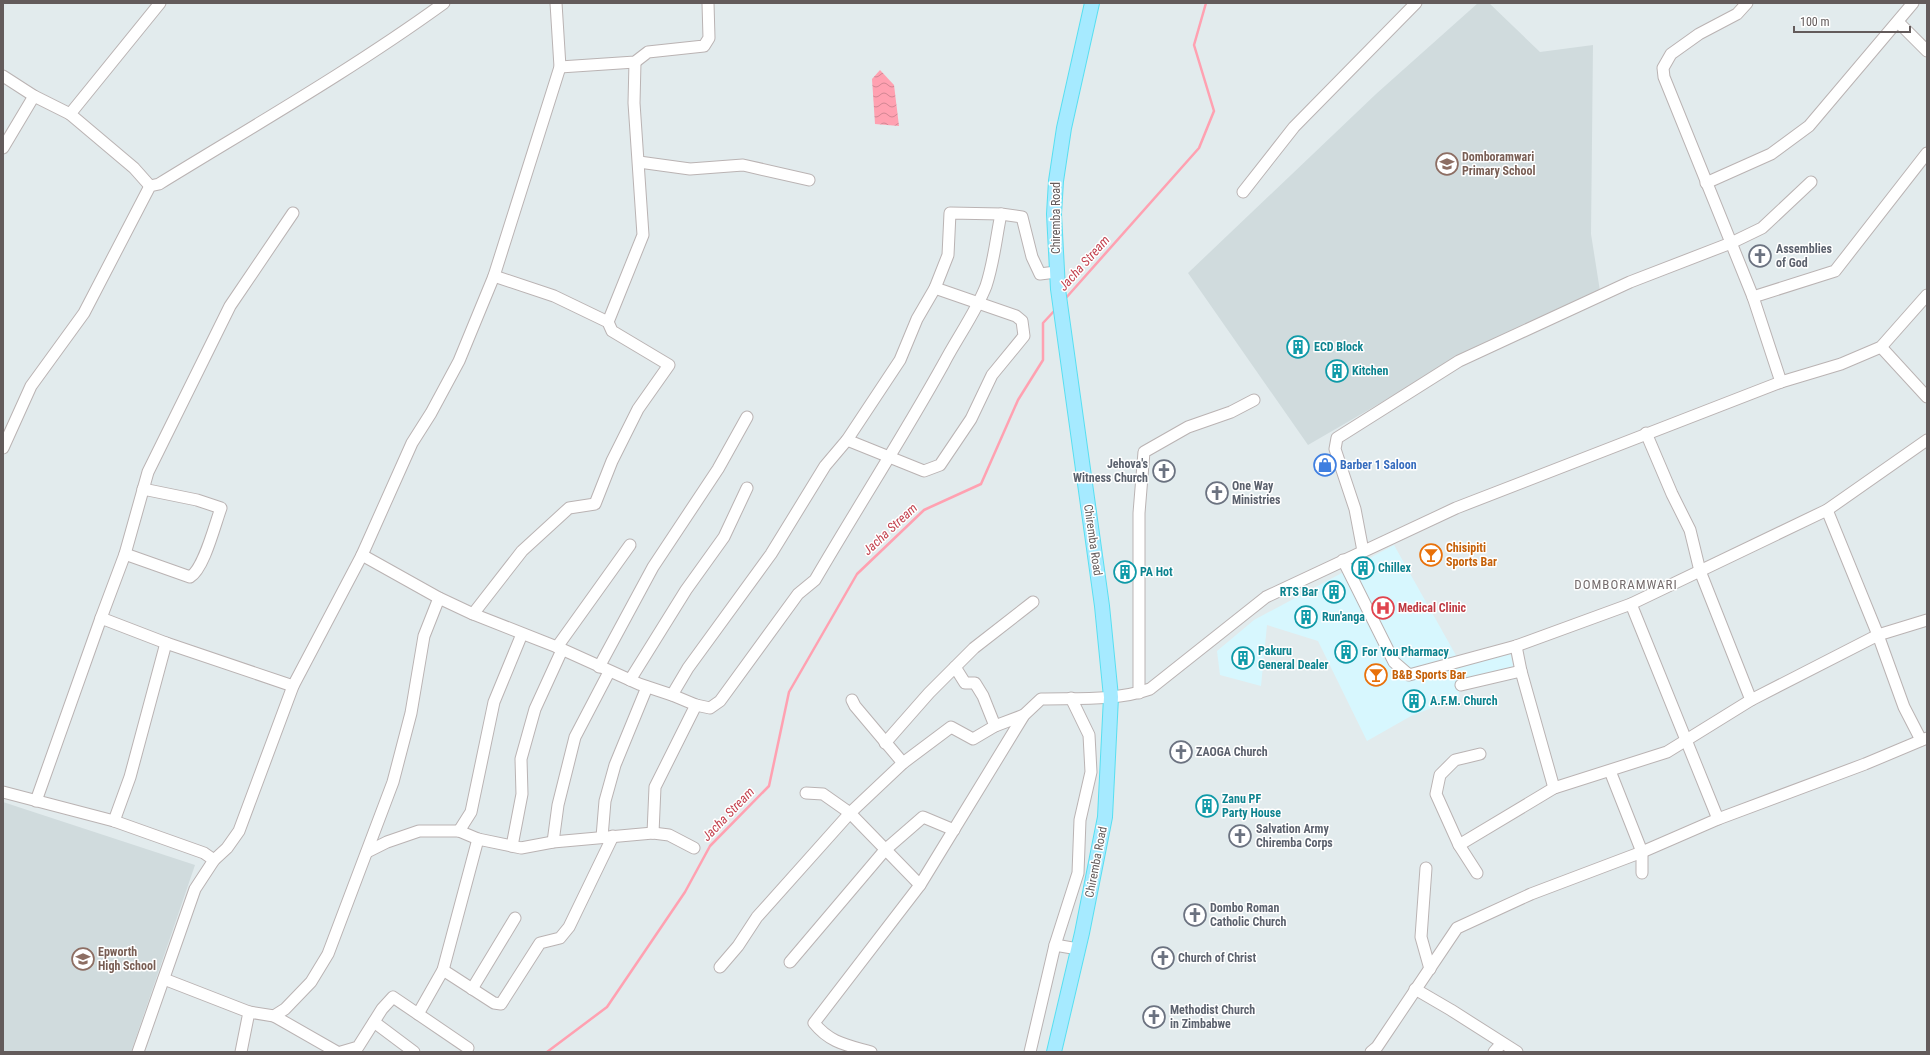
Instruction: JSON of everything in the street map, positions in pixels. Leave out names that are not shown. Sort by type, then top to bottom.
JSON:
[{"type":"main road","name":"Chiremba Road","points":[[1054,1052],[1078,949],[1105,817],[1111,697],[1102,606],[1058,289],[1054,214],[1060,146],[1092,3]]},
{"type":"street","points":[[70,114],[160,3]]},
{"type":"street","points":[[150,186],[159,184],[248,129],[411,26],[444,3]]},
{"type":"street","points":[[138,1052],[195,889],[214,860],[227,848],[240,831],[293,686],[362,555],[412,444],[431,413],[459,361],[494,276],[560,67],[556,3]]},
{"type":"street","points":[[560,67],[635,62],[648,52],[704,46],[709,38],[708,3]]},
{"type":"street","points":[[1243,192],[1294,127],[1416,3]]},
{"type":"street","points":[[1747,3],[1737,14],[1699,34],[1671,54],[1663,68],[1664,77],[1752,297],[1781,382]]},
{"type":"street","points":[[1706,184],[1771,154],[1810,126],[1913,3]]},
{"type":"street","points":[[1898,22],[1927,51]]},
{"type":"street","points":[[608,322],[643,235],[634,103],[635,62]]},
{"type":"street","points":[[3,76],[34,96],[70,114],[134,168],[150,186]]},
{"type":"street","points":[[3,148],[34,96]]},
{"type":"street","points":[[1752,297],[1835,271],[1927,153]]},
{"type":"street","points":[[639,162],[690,169],[743,165],[809,180]]},
{"type":"street","points":[[1363,550],[1355,510],[1335,449],[1336,438],[1459,361],[1630,282],[1731,243],[1762,228],[1811,182]]},
{"type":"street","points":[[3,448],[31,386],[84,313],[150,186]]},
{"type":"street","points":[[36,801],[125,554],[151,465],[230,306],[293,213]]},
{"type":"street","points":[[672,695],[688,668],[771,554],[825,466],[847,440],[900,360],[917,319],[934,288],[948,255],[950,213],[1001,214],[1022,218],[1032,257],[1040,274],[1056,272]]},
{"type":"street","points":[[362,555],[439,598],[473,614],[560,649],[609,672],[672,695],[696,706],[710,708],[720,701],[798,594],[814,580],[919,407],[985,286],[995,254],[995,241],[1001,214]]},
{"type":"street","points":[[473,614],[522,550],[563,513],[569,508],[595,504],[612,461],[638,409],[669,365],[612,331],[608,322],[554,296],[494,276]]},
{"type":"street","points":[[847,440],[924,471],[940,465],[972,419],[992,375],[1024,336],[1022,321],[1016,316],[934,288]]},
{"type":"street","points":[[871,1052],[833,1040],[824,1034],[814,1023],[920,885],[1024,715],[1041,699],[1111,697],[1139,693],[1150,689],[1266,597],[1363,550],[1456,508],[1499,493],[1646,433],[1781,382],[1841,364],[1881,347],[1927,295]]},
{"type":"street","points":[[1881,347],[1927,397]]},
{"type":"street","points":[[1139,693],[1139,513],[1144,452],[1188,427],[1231,412],[1254,400]]},
{"type":"street","points":[[599,667],[653,567],[718,469],[747,417]]},
{"type":"street","points":[[1646,433],[1672,494],[1690,530],[1700,571],[1751,700]]},
{"type":"street","points":[[1343,560],[1394,662],[1409,675],[1516,646],[1631,604],[1827,510],[1927,440]]},
{"type":"street","points":[[630,680],[686,590],[724,537],[747,488]]},
{"type":"street","points":[[125,554],[190,577],[195,574],[203,559],[221,508],[197,500],[143,489]]},
{"type":"street","points":[[1371,1052],[1377,1047],[1414,989],[1430,969],[1457,928],[1531,894],[1642,852],[1718,819],[1865,764],[1924,739],[1904,707],[1878,635],[1827,510]]},
{"type":"street","points":[[512,846],[522,794],[521,759],[535,709],[560,649],[630,545]]},
{"type":"street","points":[[274,1016],[286,1009],[311,982],[328,954],[393,782],[412,713],[424,636],[439,598]]},
{"type":"street","points":[[885,743],[928,693],[982,640],[1033,602]]},
{"type":"street","points":[[1631,604],[1718,819]]},
{"type":"street","points":[[102,618],[293,686]]},
{"type":"street","points":[[1459,845],[1554,788],[1667,752],[1751,700],[1878,635],[1927,620]]},
{"type":"street","points":[[460,831],[471,812],[494,702],[522,634]]},
{"type":"street","points":[[114,821],[130,777],[166,642]]},
{"type":"street","points":[[1516,646],[1521,671],[1554,788]]},
{"type":"street","points":[[955,667],[965,684],[975,683],[983,696],[994,726]]},
{"type":"street","points":[[1461,685],[1521,671]]},
{"type":"street","points":[[552,842],[558,805],[575,737],[609,672]]},
{"type":"street","points":[[443,970],[494,1003],[501,1004],[540,943],[560,938],[569,927],[608,836],[605,801],[615,765],[647,687]]},
{"type":"street","points":[[1030,1052],[1055,945],[1078,873],[1080,820],[1091,772],[1089,735],[1071,698]]},
{"type":"street","points":[[852,700],[855,706],[903,763]]},
{"type":"street","points":[[653,833],[655,787],[696,706]]},
{"type":"street","points":[[720,967],[738,946],[757,917],[850,813],[903,763],[951,727],[973,739],[994,726],[1024,715]]},
{"type":"street","points":[[1477,873],[1459,845],[1436,794],[1440,776],[1455,760],[1480,754]]},
{"type":"street","points":[[1610,771],[1642,852],[1642,872]]},
{"type":"street","points":[[3,792],[114,821],[204,853],[214,860]]},
{"type":"street","points":[[806,793],[823,794],[850,813],[920,885]]},
{"type":"street","points":[[790,962],[885,850],[923,817],[954,830]]},
{"type":"street","points":[[367,852],[387,842],[419,831],[460,831],[478,839],[521,848],[552,842],[653,833],[669,835],[694,848]]},
{"type":"street","points":[[418,1014],[443,970],[478,839]]},
{"type":"street","points":[[1426,868],[1421,937],[1430,969]]},
{"type":"street","points":[[472,989],[515,918]]},
{"type":"street","points":[[1055,945],[1078,949]]},
{"type":"street","points":[[164,979],[249,1012],[274,1016],[337,1052]]},
{"type":"street","points":[[1414,989],[1451,1010],[1517,1052]]},
{"type":"street","points":[[341,1052],[358,1047],[382,1009],[393,997],[468,1048]]},
{"type":"street","points":[[241,1052],[249,1012]]},
{"type":"street","points":[[374,1022],[414,1052]]},
{"type":"street","points":[[1494,1052],[1502,1043]]},
{"type":"shaded area","name":"Domboramwari Primary School","points":[[1478,3],[1489,3],[1540,52],[1593,45],[1591,234],[1600,291],[1451,362],[1308,445],[1188,273],[1376,94]]},
{"type":"shaded area","points":[[1394,545],[1458,659],[1509,648],[1516,679],[1458,690],[1460,697],[1411,716],[1367,741],[1318,641],[1267,625],[1261,686],[1220,675],[1217,651],[1254,620]]},
{"type":"shaded area","name":"Epworth High School","points":[[3,802],[195,865],[131,1052],[3,1052]]},
{"type":"water","points":[[880,70],[894,85],[899,126],[875,124],[872,79]]},
{"type":"waterway","name":"Jacha Stream","points":[[1065,299],[1199,148],[1214,111],[1194,45],[1206,3]]},
{"type":"waterway","name":"Jacha Stream","points":[[547,1052],[607,1007],[685,892],[710,846],[769,786],[789,692],[857,574],[924,510],[981,484],[1018,400],[1043,360],[1043,323],[1056,309]]},
{"type":"place","name":"Domboramwari Primary School","points":[[1447,164]]},
{"type":"place","name":"Assemblies of God","points":[[1760,256]]},
{"type":"place","name":"ECD Block","points":[[1298,347]]},
{"type":"place","name":"Kitchen","points":[[1337,371]]},
{"type":"place","name":"Barber 1 Saloon","points":[[1325,465]]},
{"type":"place","name":"Jehova's Witness Church","points":[[1164,471]]},
{"type":"place","name":"One Way Ministries","points":[[1217,493]]},
{"type":"place","name":"Chisipiti Sports Bar","points":[[1431,555]]},
{"type":"place","name":"Chillex","points":[[1363,568]]},
{"type":"place","name":"PA Hot","points":[[1125,572]]},
{"type":"place","name":"RTS Bar","points":[[1334,592]]},
{"type":"place","name":"Medical Clinic","points":[[1383,608]]},
{"type":"place","name":"Run'anga","points":[[1306,617]]},
{"type":"place","name":"For You Pharmacy","points":[[1346,652]]},
{"type":"place","name":"Pakuru General Dealer","points":[[1243,658]]},
{"type":"place","name":"B&B Sports Bar","points":[[1376,675]]},
{"type":"place","name":"A.F.M. Church","points":[[1414,701]]},
{"type":"place","name":"ZAOGA Church","points":[[1181,752]]},
{"type":"place","name":"Zanu PF Party House","points":[[1207,806]]},
{"type":"place","name":"Salvation Army Chiremba Corps","points":[[1240,836]]},
{"type":"place","name":"Dombo Roman Catholic Church","points":[[1195,915]]},
{"type":"place","name":"Church of Christ","points":[[1163,958]]},
{"type":"place","name":"Epworth High School","points":[[83,959]]},
{"type":"place","name":"Methodist Church in Zimbabwe","points":[[1154,1017]]},
{"type":"district","name":"DOMBORAMWARI","points":[[1626,584]]}]
